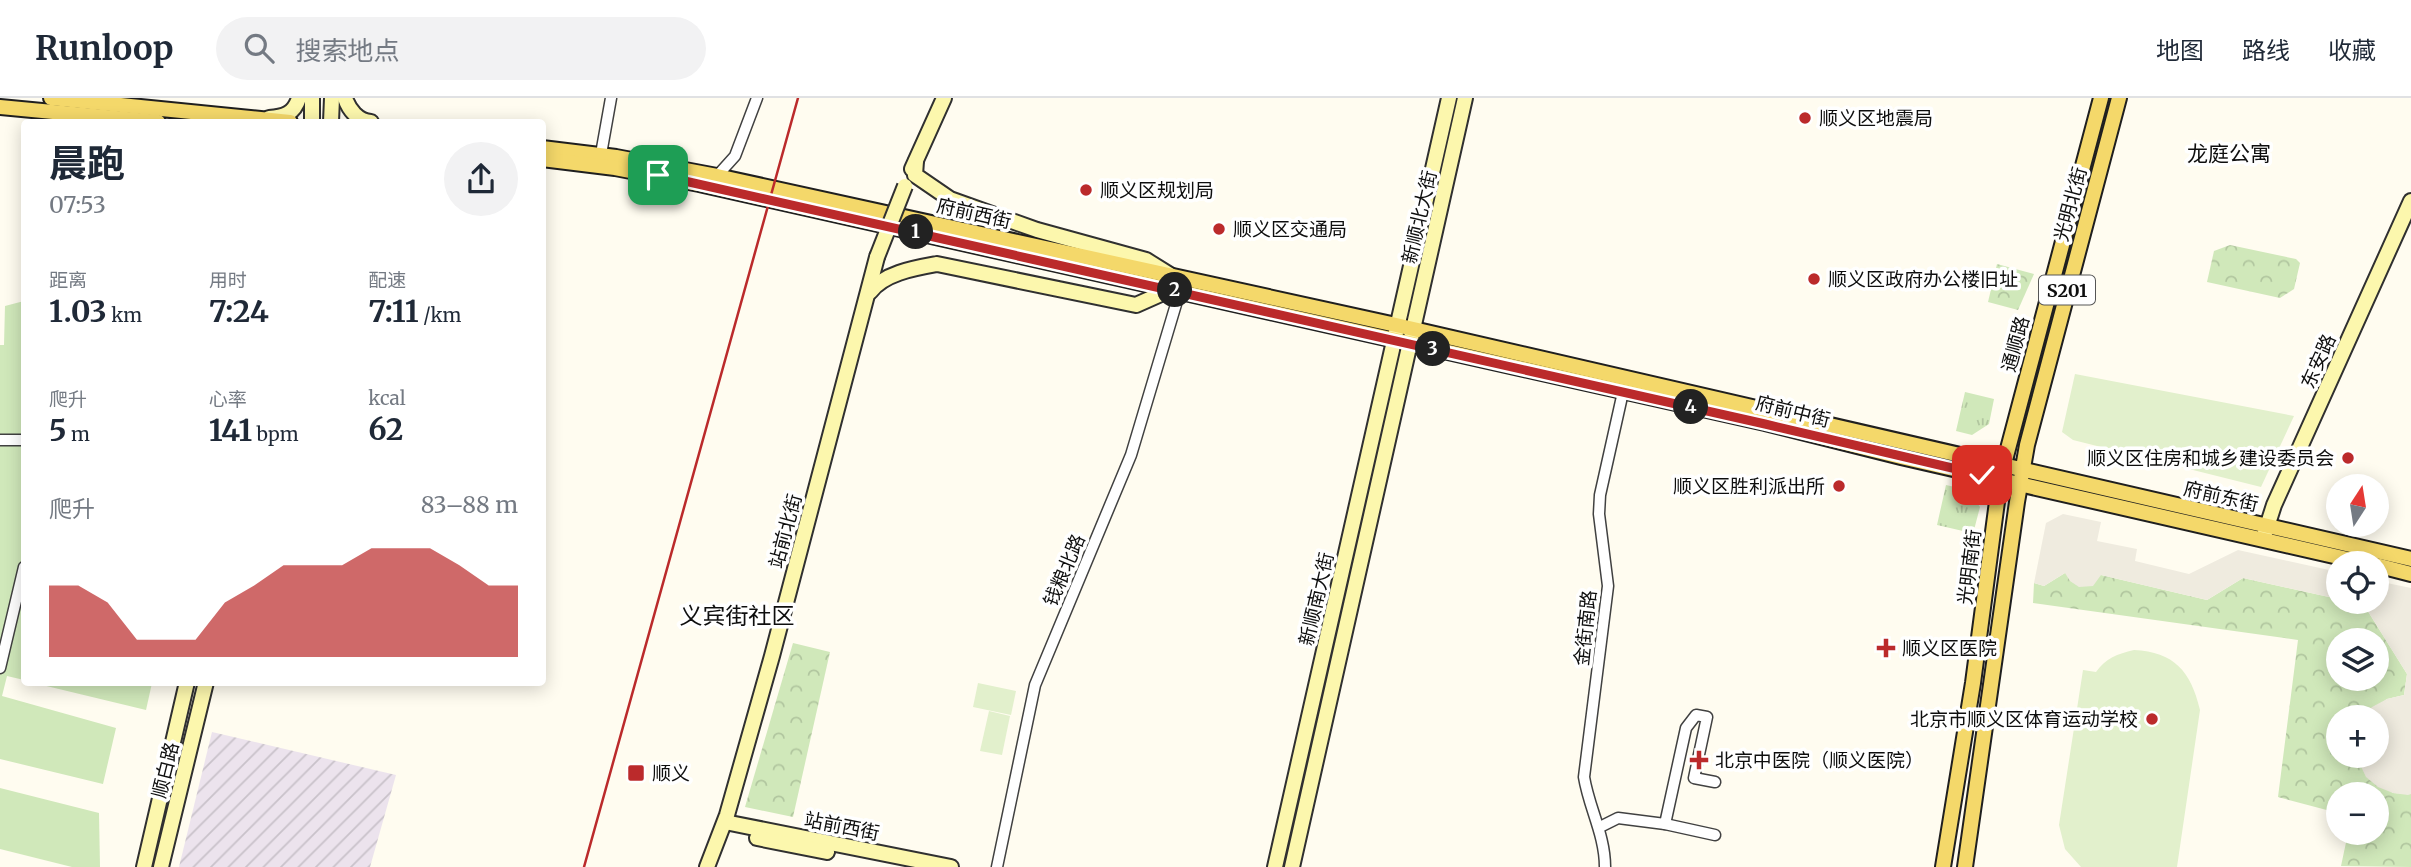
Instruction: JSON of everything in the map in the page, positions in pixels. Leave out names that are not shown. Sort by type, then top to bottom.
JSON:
[{"type":"main road","points":[[51,98],[246,119],[286,116],[296,107],[299,98]]},
{"type":"main road","points":[[312,98],[312,119]]},
{"type":"main road","points":[[331,119],[332,98]]},
{"type":"main road","points":[[345,98],[354,114],[362,119]]},
{"type":"main road","points":[[865,303],[876,284],[886,278],[937,264],[1136,305],[1175,286],[1146,260],[1037,230],[950,199],[915,175],[916,161],[944,98]]},
{"type":"main road","name":"新顺北大街","points":[[1393,340],[1449,98]]},
{"type":"main road","name":"新顺北大街","points":[[1409,344],[1465,98]]},
{"type":"main road","name":"通顺路","points":[[2002,473],[2101,98]]},
{"type":"main road","name":"光明北街","points":[[2021,477],[2051,351],[2119,98]]},
{"type":"main road","points":[[0,107],[111,119]]},
{"type":"main road","name":"府前西街","points":[[546,148],[601,154],[718,176],[1393,340]]},
{"type":"main road","name":"府前西街","points":[[546,159],[615,168],[699,184],[1175,286],[1396,325]]},
{"type":"main road","name":"站前北街","points":[[707,867],[725,822],[877,257],[916,161]]},
{"type":"main road","name":"东安路","points":[[2265,532],[2274,505],[2411,201]]},
{"type":"main road","name":"府前中街","points":[[1396,325],[2002,473]]},
{"type":"main road","name":"府前中街","points":[[1393,340],[2021,477]]},
{"type":"main road","name":"新顺南大街","points":[[1275,867],[1393,340]]},
{"type":"main road","name":"新顺南大街","points":[[1292,867],[1409,344]]},
{"type":"main road","name":"光明南街","points":[[1942,867],[2002,473]]},
{"type":"main road","name":"府前东街","points":[[2021,477],[2265,532],[2411,559]]},
{"type":"main road","name":"S201","points":[[1965,867],[2021,477]]},
{"type":"main road","name":"府前东街","points":[[2265,532],[2327,551]]},
{"type":"main road","points":[[2389,568],[2411,574]]},
{"type":"main road","name":"顺白路","points":[[144,867],[186,686]]},
{"type":"main road","name":"顺白路","points":[[161,867],[205,686]]},
{"type":"main road","name":"站前西街","points":[[725,822],[908,867]]},
{"type":"main road","name":"站前西街","points":[[725,822],[951,867]]},
{"type":"street","points":[[601,154],[611,98]]},
{"type":"street","points":[[718,176],[735,156],[757,98]]},
{"type":"street","name":"钱粮北路","points":[[997,867],[1035,685],[1131,455],[1175,286]]},
{"type":"street","name":"金街南路","points":[[1605,867],[1600,827],[1584,777],[1608,586],[1599,514],[1600,495],[1623,392]]},
{"type":"street","points":[[0,440],[21,440]]},
{"type":"street","points":[[0,668],[21,580]]},
{"type":"street","points":[[1665,824],[1686,728],[1696,715],[1707,717],[1694,778],[1715,782]]},
{"type":"street","points":[[1600,827],[1618,818],[1665,824],[1715,835]]},
{"type":"shaded area","points":[[2063,514],[2101,522],[2097,541],[2137,549],[2135,561],[2189,574],[2238,550],[2326,569],[2326,596],[2243,578],[2207,600],[2101,575],[2093,586],[2079,587],[2070,581],[2065,573],[2044,586],[2034,583],[2046,523]]},
{"type":"shaded area","points":[[2389,583],[2411,588],[2411,794],[2408,795],[2389,791],[2389,782],[2372,782],[2362,768],[2389,768],[2389,705],[2376,705],[2404,695],[2407,674],[2389,645],[2389,628],[2378,628],[2370,614],[2389,614]]},
{"type":"shaded area","points":[[212,732],[396,775],[370,867],[179,867]]},
{"type":"green space","points":[[2230,245],[2296,259],[2300,263],[2294,289],[2280,298],[2207,282],[2214,251]]},
{"type":"green space","points":[[1997,264],[2034,274],[2018,310],[1988,302]]},
{"type":"green space","points":[[21,302],[21,679],[7,676],[2,696],[116,728],[103,784],[0,759],[0,345],[4,345],[5,306]]},
{"type":"green space","points":[[2075,374],[2294,416],[2261,487],[2073,440],[2062,432]]},
{"type":"green space","points":[[1965,392],[1994,399],[1989,424],[1972,435],[1956,431]]},
{"type":"green space","points":[[1946,485],[1968,490],[1980,507],[1974,530],[1964,528],[1963,531],[1937,525]]},
{"type":"green space","points":[[2065,573],[2101,575],[2207,600],[2243,578],[2326,596],[2326,614],[2370,614],[2378,628],[2326,628],[2326,691],[2389,691],[2389,645],[2407,674],[2404,695],[2387,699],[2379,705],[2326,705],[2326,768],[2363,768],[2380,782],[2326,782],[2326,810],[2278,797],[2298,640],[2033,603],[2034,583],[2044,586]]},
{"type":"green space","points":[[793,643],[830,652],[793,817],[745,807]]},
{"type":"green space","points":[[2134,650],[2160,655],[2179,666],[2192,684],[2200,710],[2177,867],[2081,867],[2065,849],[2059,825],[2083,670],[2096,672],[2112,657]]},
{"type":"green space","points":[[978,683],[1016,691],[1011,715],[973,707]]},
{"type":"green space","points":[[46,686],[151,686],[146,710]]},
{"type":"green space","points":[[989,711],[1010,716],[1002,755],[980,751]]},
{"type":"green space","points":[[0,788],[99,813],[100,867],[72,867],[0,849]]},
{"type":"green space","points":[[2389,790],[2393,793],[2411,794],[2411,867],[2341,866],[2345,845],[2389,845]]},
{"type":"railway","points":[[584,867],[798,98]]},
{"type":"place","name":"顺义区地震局","points":[[1805,118]]},
{"type":"place","name":"顺义区规划局","points":[[1086,190]]},
{"type":"place","name":"顺义区交通局","points":[[1219,229]]},
{"type":"place","name":"顺义区政府办公楼旧址","points":[[1814,279]]},
{"type":"place","name":"顺义区住房和城乡建设委员会","points":[[2348,458]]},
{"type":"place","name":"顺义区胜利派出所","points":[[1839,486]]},
{"type":"place","name":"顺义区医院","points":[[1886,648]]},
{"type":"place","name":"北京市顺义区体育运动学校","points":[[2152,719]]},
{"type":"place","name":"北京中医院（顺义医院）","points":[[1699,760]]},
{"type":"place","name":"顺义","points":[[636,773]]},
{"type":"district","name":"龙庭公寓","points":[[2229,153]]},
{"type":"district","name":"义宾街社区","points":[[737,615]]},
{"type":"route","points":[[658,175],[1172,289],[1982,475]]}]
